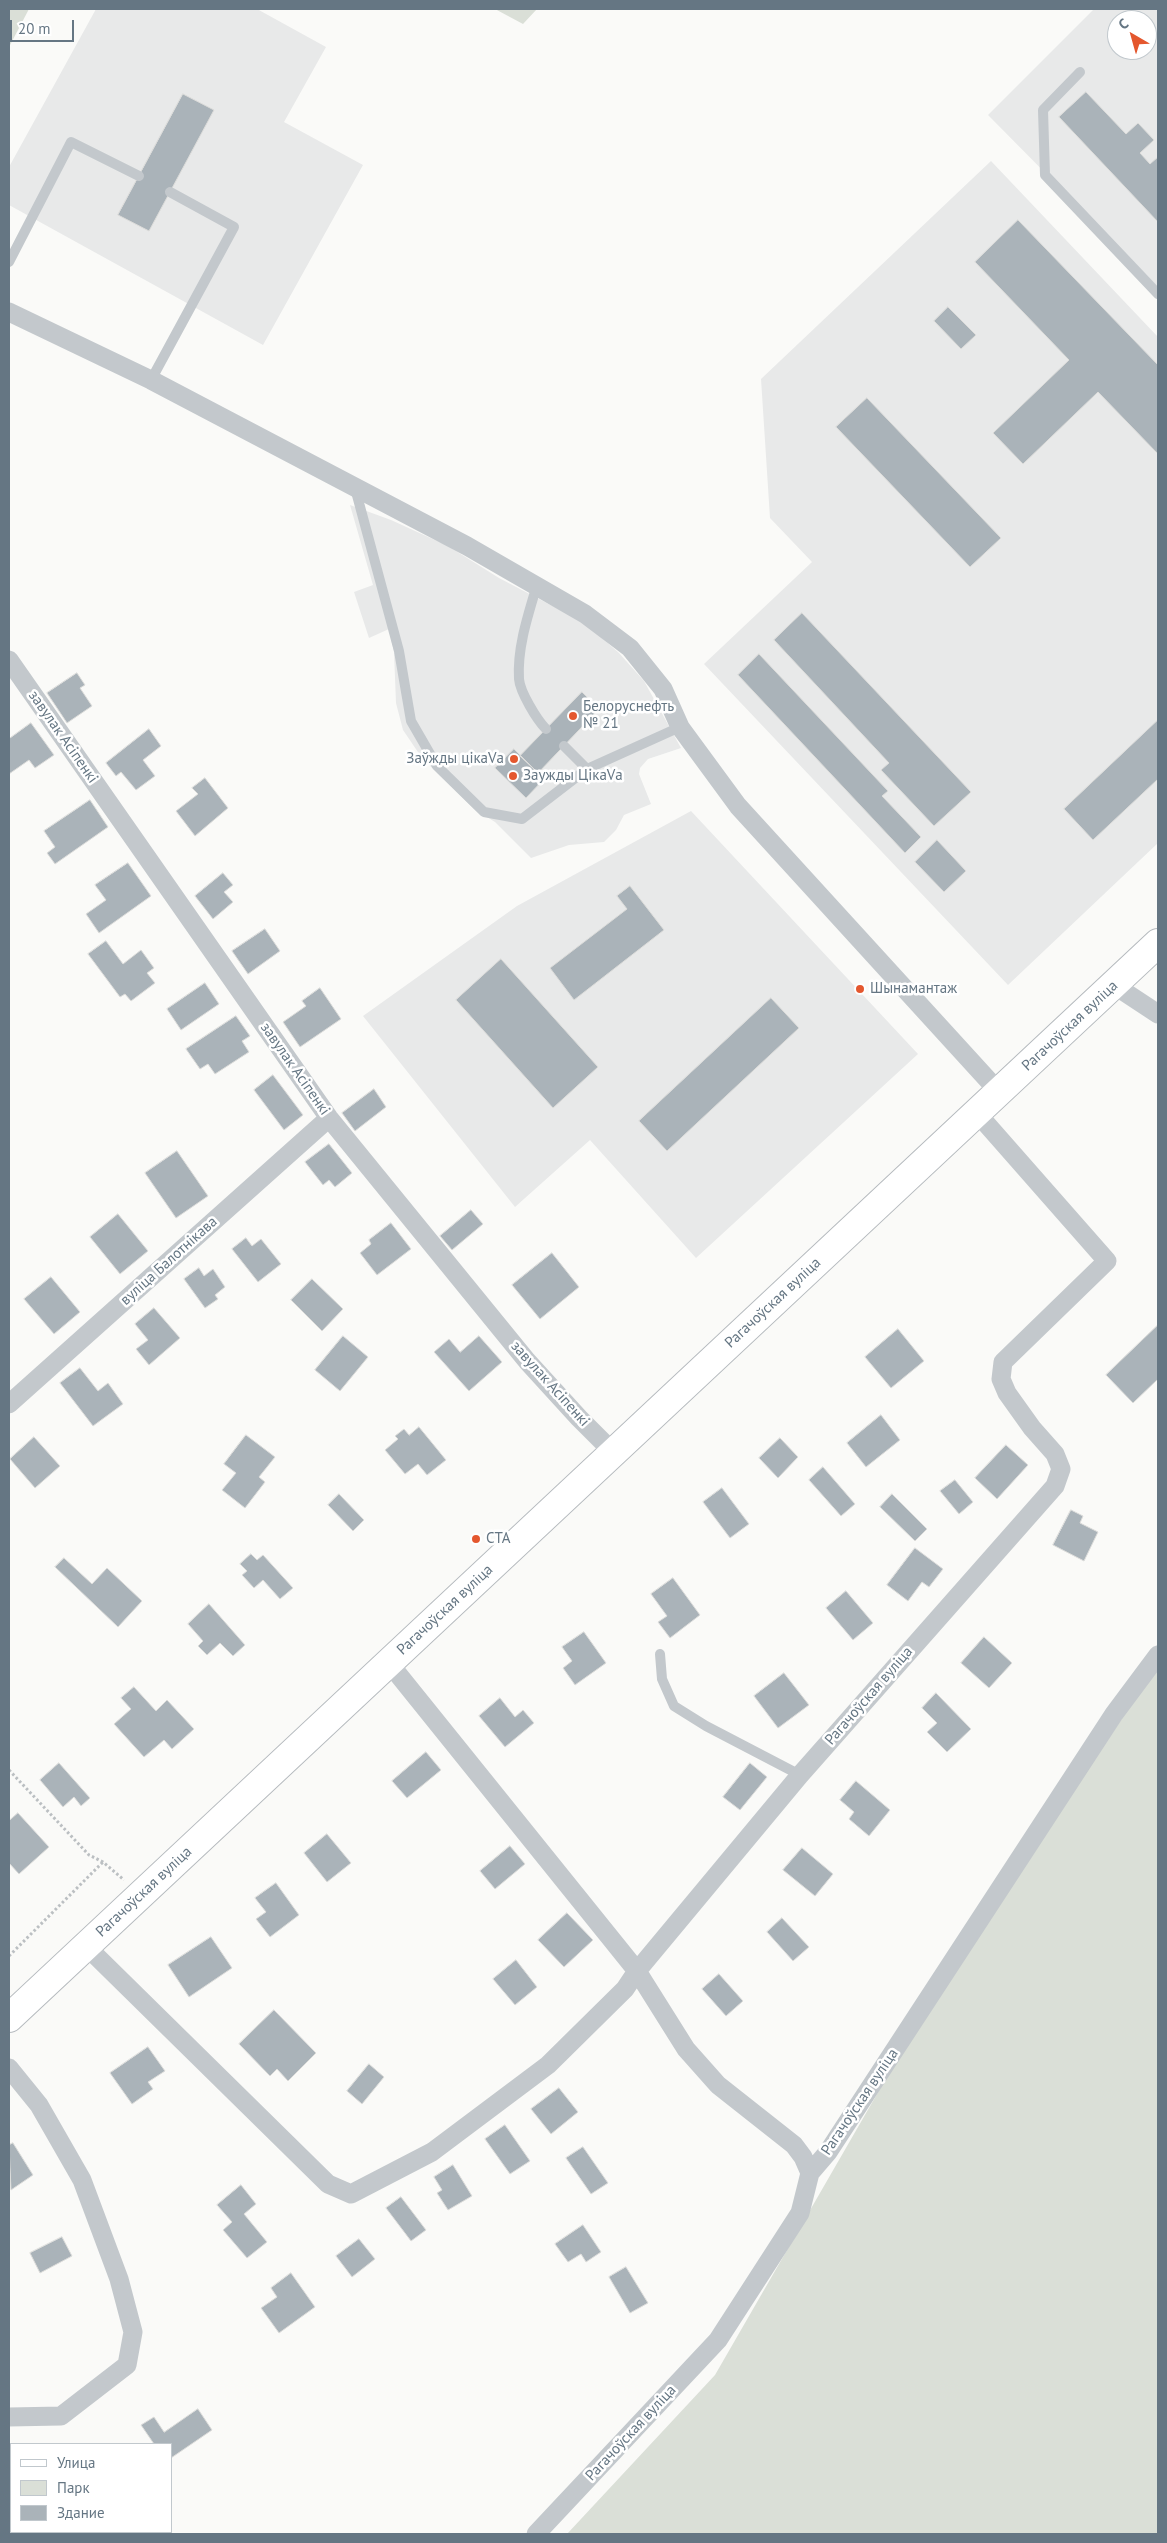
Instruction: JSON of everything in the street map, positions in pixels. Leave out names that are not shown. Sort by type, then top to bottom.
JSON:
[{"type":"main road","name":"Рагачоўская вуліца","points":[[9,2018],[1158,942]]},
{"type":"street","points":[[9,312],[151,380],[537,585],[585,614],[630,648],[663,689],[680,727],[738,806],[999,1092]]},
{"type":"street","name":"завулак Асіпенкі","points":[[9,660],[329,1118],[527,1361],[614,1453]]},
{"type":"street","points":[[1114,985],[1158,1014]]},
{"type":"street","name":"Рагачоўская вуліца","points":[[86,1946],[328,2184],[351,2194],[432,2152],[548,2065],[625,1989],[636,1971],[800,1775],[1055,1486],[1061,1468],[1056,1454],[1032,1428],[1008,1393],[1001,1379],[1003,1362],[1107,1261],[976,1112]]},
{"type":"street","name":"вуліца Балотнікава","points":[[9,1404],[329,1118]]},
{"type":"street","name":"Рагачоўская вуліца","points":[[536,2534],[718,2340],[800,2212],[810,2173],[828,2152],[1114,1714],[1158,1655]]},
{"type":"street","name":"Рагачоўская вуліца","points":[[389,1663],[636,1971],[686,2049],[718,2085],[794,2145],[803,2157],[810,2173]]},
{"type":"street","points":[[9,2068],[39,2106],[82,2180],[119,2279],[133,2332],[127,2365],[61,2416],[9,2417]]},
{"type":"lane","points":[[1080,72],[1043,110],[1045,175],[1158,294]]},
{"type":"lane","points":[[9,262],[71,142],[139,176]]},
{"type":"lane","points":[[151,380],[234,227],[170,192]]},
{"type":"lane","points":[[355,488],[400,651],[411,721],[437,766],[484,812],[522,819],[587,769],[680,727]]},
{"type":"lane","points":[[537,585],[524,630],[519,680],[537,720],[546,729]]},
{"type":"lane","points":[[564,746],[587,769]]},
{"type":"lane","points":[[660,1654],[662,1679],[674,1706],[706,1726],[800,1775]]},
{"type":"path","points":[[9,1770],[89,1854],[103,1862],[142,1894]]},
{"type":"path","points":[[9,1956],[103,1862]]},
{"type":"shaded area","points":[[96,9],[257,9],[326,47],[284,122],[363,165],[263,345],[9,205],[9,167]]},
{"type":"shaded area","points":[[1094,9],[1158,9],[1158,287],[988,115]]},
{"type":"shaded area","points":[[991,161],[1158,337],[1158,843],[1008,985],[704,664],[812,562],[770,518],[761,379]]},
{"type":"shaded area","points":[[350,505],[391,520],[448,546],[499,578],[585,623],[619,653],[644,681],[681,748],[648,759],[640,768],[639,774],[651,804],[624,815],[616,830],[604,842],[569,845],[531,858],[495,822],[474,809],[422,758],[403,730],[396,703],[394,652],[389,629],[369,638],[354,592],[373,585]]},
{"type":"shaded area","points":[[691,811],[918,1054],[696,1258],[590,1140],[515,1207],[363,1016],[517,906]]},
{"type":"green space","points":[[9,9],[29,9],[9,47]]},
{"type":"green space","points":[[495,9],[537,9],[523,24]]},
{"type":"green space","points":[[1158,1664],[1158,2534],[567,2534],[715,2375],[903,2049]]},
{"type":"building","points":[[1086,92],[1126,134],[1138,123],[1154,140],[1140,153],[1150,164],[1158,157],[1158,222],[1059,117]]},
{"type":"building","points":[[183,94],[214,110],[149,231],[118,215]]},
{"type":"building","points":[[1018,220],[1158,365],[1158,454],[1098,392],[1023,464],[993,433],[1069,360],[975,262]]},
{"type":"building","points":[[948,307],[976,335],[961,349],[934,321]]},
{"type":"building","points":[[867,398],[1001,538],[970,567],[836,427]]},
{"type":"building","points":[[802,613],[971,792],[934,826],[881,770],[889,763],[774,640]]},
{"type":"building","points":[[759,654],[888,791],[882,796],[921,837],[905,853],[738,675]]},
{"type":"building","points":[[77,673],[85,685],[80,688],[92,706],[67,723],[47,693]]},
{"type":"building","points":[[582,692],[599,709],[538,773],[520,756]]},
{"type":"building","points":[[1158,720],[1158,779],[1093,840],[1064,809]]},
{"type":"building","points":[[31,723],[54,755],[35,768],[29,760],[9,774],[9,739]]},
{"type":"building","points":[[149,729],[161,746],[143,760],[155,776],[136,790],[121,772],[116,776],[106,763]]},
{"type":"building","points":[[514,749],[544,779],[526,798],[495,768]]},
{"type":"building","points":[[205,778],[228,808],[195,836],[176,811],[198,794],[192,788]]},
{"type":"building","points":[[90,800],[108,827],[55,864],[47,853],[55,847],[44,831]]},
{"type":"building","points":[[937,840],[966,871],[944,892],[915,862]]},
{"type":"building","points":[[128,863],[151,896],[99,933],[86,914],[106,900],[95,885]]},
{"type":"building","points":[[223,873],[233,885],[224,892],[233,902],[213,919],[195,896]]},
{"type":"building","points":[[630,886],[664,930],[574,1000],[550,968],[627,909],[617,896]]},
{"type":"building","points":[[265,929],[280,951],[248,974],[232,951]]},
{"type":"building","points":[[106,941],[123,964],[141,950],[154,968],[147,973],[155,983],[131,1001],[125,994],[120,997],[88,954]]},
{"type":"building","points":[[501,959],[598,1067],[553,1108],[456,1000]]},
{"type":"building","points":[[205,983],[219,1004],[181,1030],[167,1009]]},
{"type":"building","points":[[320,988],[341,1019],[300,1047],[283,1022],[306,1006],[302,1001]]},
{"type":"building","points":[[771,998],[799,1028],[667,1151],[639,1121]]},
{"type":"building","points":[[236,1016],[250,1036],[242,1041],[249,1052],[215,1074],[208,1064],[200,1069],[186,1049]]},
{"type":"building","points":[[273,1075],[303,1115],[284,1130],[254,1090]]},
{"type":"building","points":[[374,1089],[386,1107],[355,1131],[342,1113]]},
{"type":"building","points":[[329,1144],[352,1173],[335,1187],[329,1180],[323,1185],[305,1162]]},
{"type":"building","points":[[177,1151],[208,1196],[176,1218],[145,1173]]},
{"type":"building","points":[[471,1210],[483,1224],[452,1250],[440,1236]]},
{"type":"building","points":[[118,1214],[148,1251],[120,1274],[90,1237]]},
{"type":"building","points":[[391,1223],[411,1249],[377,1275],[360,1253],[371,1244],[369,1240]]},
{"type":"building","points":[[246,1238],[252,1246],[261,1239],[281,1264],[258,1282],[232,1249]]},
{"type":"building","points":[[552,1253],[579,1287],[540,1319],[512,1285]]},
{"type":"building","points":[[199,1268],[204,1276],[213,1269],[225,1287],[215,1295],[218,1299],[205,1308],[184,1279]]},
{"type":"building","points":[[51,1277],[80,1312],[54,1334],[24,1299]]},
{"type":"building","points":[[312,1279],[343,1309],[322,1331],[291,1300]]},
{"type":"building","points":[[154,1308],[180,1338],[149,1365],[136,1349],[148,1340],[135,1324]]},
{"type":"building","points":[[1158,1325],[1158,1379],[1133,1403],[1106,1375]]},
{"type":"building","points":[[898,1329],[924,1361],[891,1388],[865,1357]]},
{"type":"building","points":[[343,1336],[368,1357],[340,1391],[315,1370]]},
{"type":"building","points":[[479,1336],[502,1362],[469,1391],[434,1352],[449,1339],[460,1352]]},
{"type":"building","points":[[80,1368],[98,1391],[108,1383],[123,1404],[93,1426],[60,1383]]},
{"type":"building","points":[[881,1415],[900,1440],[866,1467],[847,1443]]},
{"type":"building","points":[[419,1427],[446,1460],[427,1475],[418,1464],[405,1474],[385,1450],[398,1439],[395,1436],[404,1429],[409,1435]]},
{"type":"building","points":[[246,1435],[275,1457],[259,1477],[265,1482],[245,1508],[222,1490],[236,1473],[224,1464]]},
{"type":"building","points":[[34,1437],[60,1466],[35,1488],[10,1459]]},
{"type":"building","points":[[780,1438],[798,1457],[778,1478],[759,1458]]},
{"type":"building","points":[[1006,1445],[1028,1465],[997,1499],[975,1478]]},
{"type":"building","points":[[823,1467],[855,1504],[841,1516],[809,1480]]},
{"type":"building","points":[[955,1480],[973,1502],[959,1514],[940,1491]]},
{"type":"building","points":[[722,1488],[749,1524],[730,1538],[703,1502]]},
{"type":"building","points":[[339,1494],[364,1520],[353,1531],[328,1505]]},
{"type":"building","points":[[892,1494],[927,1529],[915,1541],[880,1507]]},
{"type":"building","points":[[1071,1510],[1083,1516],[1080,1523],[1098,1532],[1084,1561],[1053,1545]]},
{"type":"building","points":[[915,1548],[943,1569],[929,1587],[922,1582],[908,1601],[887,1585]]},
{"type":"building","points":[[251,1554],[257,1560],[263,1555],[293,1588],[280,1599],[263,1580],[254,1588],[242,1575],[247,1571],[240,1564]]},
{"type":"building","points":[[64,1558],[92,1584],[107,1568],[142,1601],[118,1627],[55,1567]]},
{"type":"building","points":[[673,1578],[700,1615],[670,1638],[658,1622],[667,1616],[651,1594]]},
{"type":"building","points":[[846,1591],[873,1623],[853,1640],[826,1608]]},
{"type":"building","points":[[209,1604],[245,1645],[233,1656],[220,1643],[207,1655],[198,1646],[203,1641],[188,1624]]},
{"type":"building","points":[[584,1632],[606,1663],[575,1685],[563,1668],[572,1661],[562,1647]]},
{"type":"building","points":[[984,1637],[1012,1663],[989,1688],[961,1663]]},
{"type":"building","points":[[784,1673],[809,1705],[778,1728],[754,1696]]},
{"type":"building","points":[[134,1687],[156,1711],[167,1700],[194,1729],[172,1749],[164,1740],[144,1757],[114,1724],[131,1709],[121,1698]]},
{"type":"building","points":[[936,1693],[971,1729],[947,1752],[927,1732],[937,1723],[922,1708]]},
{"type":"building","points":[[500,1698],[515,1717],[523,1710],[534,1723],[505,1747],[479,1716]]},
{"type":"building","points":[[426,1752],[441,1770],[407,1798],[392,1781]]},
{"type":"building","points":[[59,1763],[90,1798],[81,1806],[74,1797],[63,1807],[40,1780]]},
{"type":"building","points":[[750,1763],[767,1777],[740,1810],[723,1797]]},
{"type":"building","points":[[856,1781],[890,1810],[869,1836],[849,1819],[854,1812],[840,1800]]},
{"type":"building","points":[[18,1813],[49,1847],[19,1874],[9,1863],[9,1821]]},
{"type":"building","points":[[327,1834],[351,1863],[327,1882],[304,1853]]},
{"type":"building","points":[[510,1846],[525,1864],[495,1889],[480,1871]]},
{"type":"building","points":[[802,1848],[833,1874],[815,1896],[783,1870]]},
{"type":"building","points":[[276,1883],[299,1915],[270,1937],[256,1919],[266,1912],[255,1898]]},
{"type":"building","points":[[567,1913],[593,1940],[564,1967],[538,1940]]},
{"type":"building","points":[[782,1918],[809,1947],[793,1961],[767,1932]]},
{"type":"building","points":[[211,1937],[232,1968],[189,1997],[168,1965]]},
{"type":"building","points":[[516,1960],[537,1987],[515,2005],[493,1979]]},
{"type":"building","points":[[719,1974],[743,2001],[726,2016],[702,1989]]},
{"type":"building","points":[[274,2010],[316,2053],[288,2081],[277,2069],[270,2076],[239,2044]]},
{"type":"building","points":[[148,2047],[165,2071],[148,2082],[153,2089],[132,2104],[110,2073]]},
{"type":"building","points":[[369,2064],[384,2077],[362,2104],[347,2091]]},
{"type":"building","points":[[559,2088],[578,2112],[551,2134],[531,2109]]},
{"type":"building","points":[[505,2125],[530,2161],[510,2174],[485,2139]]},
{"type":"building","points":[[13,2143],[33,2175],[11,2190],[9,2145]]},
{"type":"building","points":[[583,2147],[608,2183],[591,2194],[566,2158]]},
{"type":"building","points":[[453,2165],[472,2196],[448,2210],[437,2193],[442,2190],[434,2177]]},
{"type":"building","points":[[241,2185],[256,2204],[244,2214],[267,2242],[247,2258],[223,2230],[232,2222],[217,2205]]},
{"type":"building","points":[[401,2197],[426,2230],[411,2241],[386,2208]]},
{"type":"building","points":[[583,2225],[601,2252],[586,2262],[581,2254],[568,2262],[555,2244]]},
{"type":"building","points":[[62,2237],[72,2256],[40,2273],[30,2253]]},
{"type":"building","points":[[359,2239],[375,2259],[352,2277],[336,2256]]},
{"type":"building","points":[[626,2267],[648,2303],[630,2313],[609,2277]]},
{"type":"building","points":[[291,2273],[315,2307],[279,2333],[261,2308],[277,2297],[271,2288]]},
{"type":"building","points":[[198,2409],[212,2430],[172,2457],[172,2443],[153,2443],[141,2425],[154,2417],[164,2432]]},
{"type":"place","name":"Белоруснефть № 21","points":[[573,716]]},
{"type":"place","name":"Заўжды цікаVа","points":[[514,759]]},
{"type":"place","name":"Заужды ЦікаVа","points":[[513,776]]},
{"type":"place","name":"Шынамантаж","points":[[860,989]]},
{"type":"place","name":"СТА","points":[[476,1539]]}]
